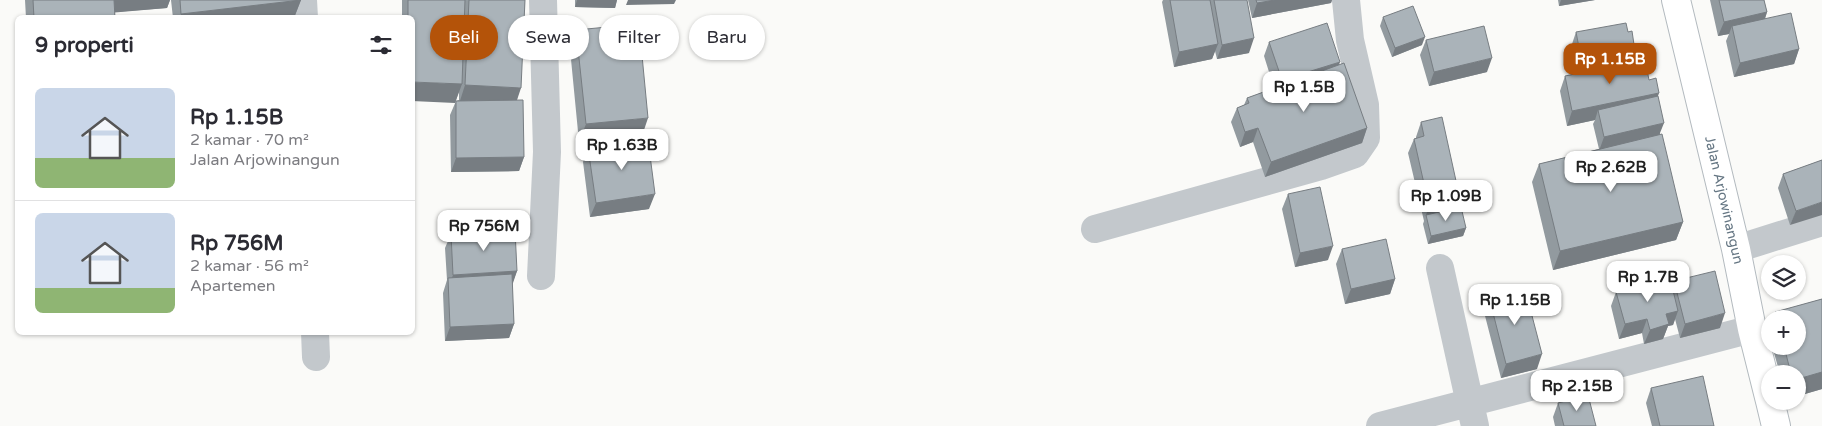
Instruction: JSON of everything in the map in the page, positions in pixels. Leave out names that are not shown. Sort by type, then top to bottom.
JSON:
[{"type":"main road","name":"Jalan Arjowinangun","points":[[1676,0],[1736,249],[1761,365]]},
{"type":"main road","name":"Jalan Arjowinangun","points":[[1772,410],[1776,426]]},
{"type":"street","points":[[303,0],[304,15]]},
{"type":"street","points":[[541,276],[547,152],[543,0]]},
{"type":"street","points":[[1095,228],[1321,166],[1355,154],[1366,138],[1365,105],[1350,40],[1346,0]]},
{"type":"street","points":[[1736,249],[1822,222]]},
{"type":"street","points":[[1440,268],[1472,414]]},
{"type":"street","points":[[1380,426],[1472,414],[1752,329]]},
{"type":"building","points":[[33,0],[114,0],[115,15],[34,15]]},
{"type":"building","points":[[180,0],[301,0],[181,14]]},
{"type":"building","points":[[408,0],[465,0],[464,15],[430,15],[430,60],[463,60],[462,84],[415,82],[415,15],[408,15]]},
{"type":"building","points":[[469,0],[525,0],[524,15],[508,15],[508,60],[522,60],[521,88],[465,85],[466,60],[498,60],[498,15],[468,15]]},
{"type":"building","points":[[1170,0],[1210,0],[1218,44],[1179,52]]},
{"type":"building","points":[[1214,0],[1247,0],[1254,38],[1222,45]]},
{"type":"building","points":[[1256,0],[1275,0],[1257,3]]},
{"type":"building","points":[[1719,0],[1764,0],[1767,12],[1724,22]]},
{"type":"building","points":[[1413,6],[1425,37],[1395,48],[1383,17]]},
{"type":"building","points":[[1791,13],[1799,49],[1740,63],[1732,26]]},
{"type":"building","points":[[1327,23],[1340,62],[1282,80],[1269,42]]},
{"type":"building","points":[[1626,23],[1628,32],[1632,31],[1636,58],[1583,68],[1576,32]]},
{"type":"building","points":[[1484,26],[1492,58],[1434,72],[1426,40]]},
{"type":"building","points":[[599,28],[599,60],[642,60],[648,118],[586,124],[579,60],[589,60],[589,29]]},
{"type":"building","points":[[1645,60],[1649,80],[1656,78],[1659,93],[1572,111],[1565,76]]},
{"type":"building","points":[[1344,63],[1367,128],[1271,162],[1258,128],[1245,132],[1237,108],[1249,103],[1247,98]]},
{"type":"building","points":[[1658,96],[1664,123],[1604,137],[1598,110]]},
{"type":"building","points":[[523,100],[524,157],[456,158],[456,101]]},
{"type":"building","points":[[1442,117],[1460,199],[1429,206],[1414,139],[1424,136],[1421,122]]},
{"type":"building","points":[[1662,134],[1683,222],[1560,251],[1539,164]]},
{"type":"building","points":[[648,140],[655,194],[596,203],[588,148]]},
{"type":"building","points":[[1822,160],[1822,202],[1796,211],[1783,174]]},
{"type":"building","points":[[1320,187],[1333,246],[1300,253],[1288,194]]},
{"type":"building","points":[[1461,207],[1466,228],[1431,236],[1426,215]]},
{"type":"building","points":[[515,230],[517,271],[453,275],[451,234]]},
{"type":"building","points":[[1386,239],[1395,279],[1351,289],[1342,249]]},
{"type":"building","points":[[1715,271],[1725,313],[1685,324],[1674,281]]},
{"type":"building","points":[[512,274],[514,324],[450,327],[448,278]]},
{"type":"building","points":[[1670,278],[1678,311],[1666,314],[1669,324],[1650,330],[1647,319],[1625,324],[1616,292]]},
{"type":"building","points":[[1525,289],[1542,354],[1506,364],[1489,297]]},
{"type":"building","points":[[1822,299],[1822,372],[1806,377],[1806,365],[1789,365],[1786,355],[1806,355],[1806,310],[1782,310]]},
{"type":"building","points":[[1703,376],[1714,426],[1660,426],[1651,388]]},
{"type":"building","points":[[1588,395],[1596,426],[1564,426],[1558,403]]}]
